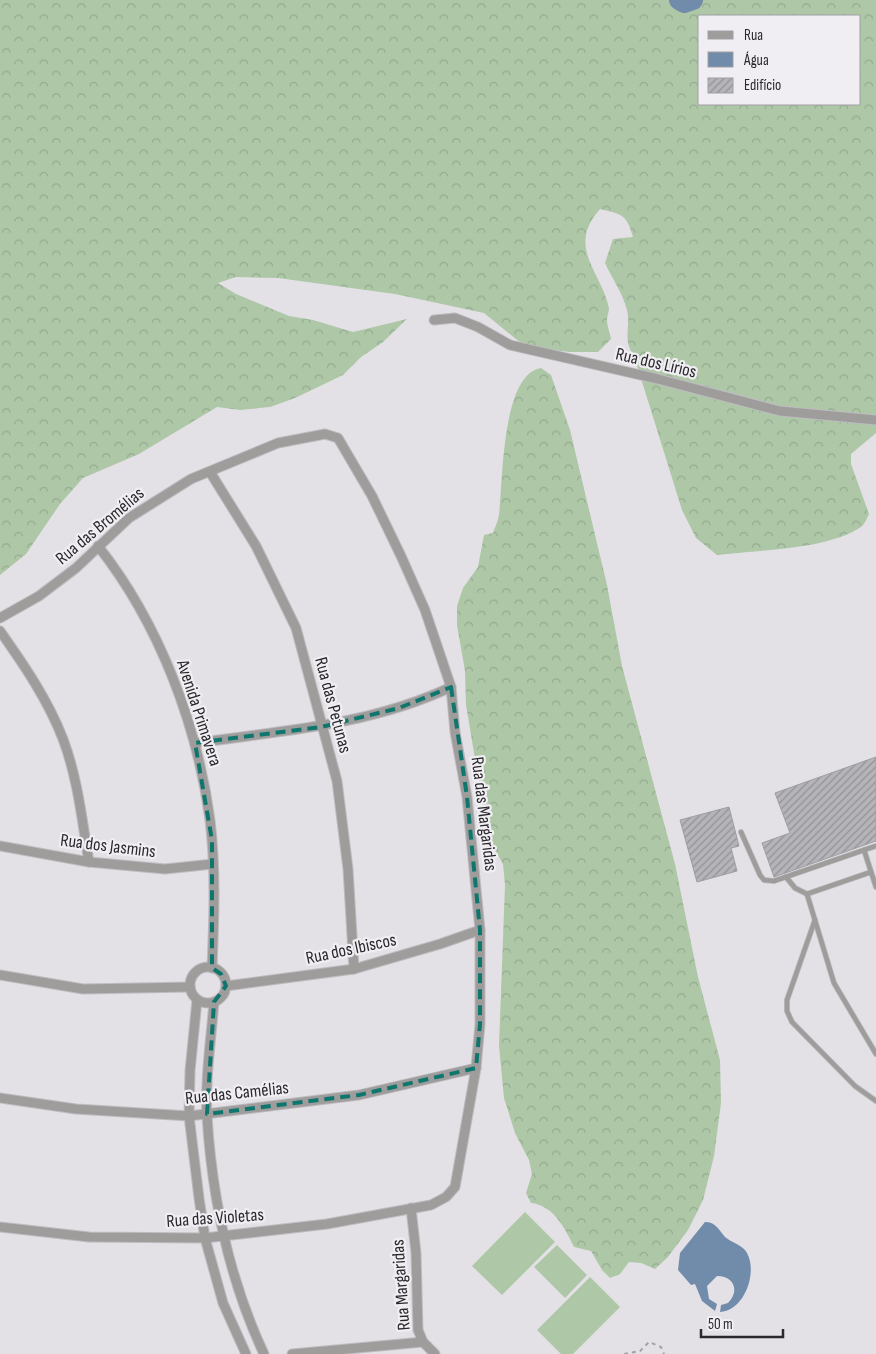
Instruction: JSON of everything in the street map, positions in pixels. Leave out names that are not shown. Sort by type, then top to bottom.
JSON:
[{"type":"street","name":"Rua dos Lírios","points":[[434,320],[455,318],[478,327],[510,346],[658,379],[780,411],[876,420]]},
{"type":"street","name":"Rua das Bromélias","points":[[0,618],[39,596],[76,568],[130,518],[165,494],[210,472],[278,444],[324,434],[338,438]]},
{"type":"street","name":"Rua das Margaridas","points":[[338,438],[372,496],[425,610],[451,687],[456,732],[467,797],[480,930],[480,1024],[476,1068],[455,1187],[446,1197],[431,1205]]},
{"type":"street","name":"Rua das Petunas","points":[[210,472],[256,546],[296,628],[337,781],[348,869],[354,969]]},
{"type":"street","name":"Avenida Primavera","points":[[98,546],[117,571],[168,666],[195,743],[210,821],[213,864],[212,968]]},
{"type":"street","points":[[0,631],[36,682],[63,739],[78,794],[89,862]]},
{"type":"street","points":[[195,743],[321,727],[399,708],[451,687]]},
{"type":"street","name":"Rua dos Jasmins","points":[[0,846],[89,862],[165,869],[213,864]]},
{"type":"street","name":"Rua dos Ibiscos","points":[[226,986],[354,969],[440,944],[480,930]]},
{"type":"street","points":[[197,1000],[208,1004],[222,997],[226,986],[221,974],[212,968],[197,971],[191,979],[190,987],[197,1000],[190,1071],[189,1116],[205,1238],[222,1303],[246,1354]]},
{"type":"street","points":[[0,975],[83,989],[190,987]]},
{"type":"street","points":[[214,1002],[208,1066],[207,1114],[216,1197],[232,1267],[264,1354]]},
{"type":"street","name":"Rua das Camélias","points":[[0,1098],[76,1109],[189,1116],[359,1095],[476,1068]]},
{"type":"street","name":"Rua das Violetas","points":[[0,1227],[89,1237],[205,1238],[224,1234],[327,1224],[431,1205]]},
{"type":"street","name":"Rua Margaridas","points":[[411,1208],[416,1253],[418,1330],[423,1342],[435,1354]]},
{"type":"street","points":[[292,1354],[423,1342]]},
{"type":"lane","points":[[741,832],[764,880],[774,881],[876,846]]},
{"type":"lane","points":[[864,850],[876,886]]},
{"type":"lane","points":[[786,877],[795,888],[807,894],[871,872]]},
{"type":"lane","points":[[807,894],[834,983],[876,1054]]},
{"type":"lane","points":[[815,920],[787,1000],[787,1011],[792,1022],[855,1086],[876,1101]]},
{"type":"path","points":[[624,1354],[640,1350],[649,1342],[661,1347],[664,1354]]},
{"type":"highlighted area","points":[[451,687],[467,797],[480,930],[480,1024],[476,1068],[359,1095],[207,1114],[214,1002],[226,986],[221,974],[212,968],[212,840],[195,743],[321,727],[399,708]]},
{"type":"green space","points":[[0,0],[876,0],[876,433],[851,454],[851,464],[869,514],[861,527],[847,535],[811,545],[717,555],[696,538],[682,510],[634,356],[628,344],[627,310],[605,263],[613,239],[633,237],[631,229],[622,216],[600,209],[590,223],[586,235],[589,259],[609,308],[607,322],[611,339],[598,352],[571,352],[527,348],[484,313],[395,294],[278,278],[236,277],[218,283],[236,294],[289,316],[313,320],[353,332],[407,319],[383,342],[361,357],[343,375],[295,398],[270,407],[240,410],[217,407],[139,454],[83,478],[60,504],[26,554],[0,575]]},
{"type":"green space","points":[[541,368],[551,375],[570,430],[607,585],[622,666],[675,864],[698,977],[720,1060],[721,1103],[714,1156],[703,1200],[688,1230],[668,1257],[655,1269],[641,1263],[629,1262],[620,1274],[610,1278],[602,1270],[591,1251],[574,1247],[567,1232],[552,1213],[546,1208],[531,1203],[526,1193],[532,1174],[529,1160],[515,1133],[504,1098],[499,1046],[505,885],[503,864],[492,845],[486,824],[466,705],[465,671],[457,625],[457,606],[463,588],[478,567],[484,535],[493,533],[499,517],[504,456],[511,409],[518,389],[528,375]]},
{"type":"green space","points":[[525,1212],[555,1242],[502,1295],[472,1266]]},
{"type":"green space","points":[[557,1245],[587,1275],[565,1298],[534,1267]]},
{"type":"green space","points":[[590,1277],[620,1307],[573,1354],[561,1354],[537,1330]]},
{"type":"water","points":[[705,1222],[715,1225],[725,1237],[743,1248],[750,1261],[751,1271],[747,1290],[736,1305],[729,1310],[720,1312],[721,1305],[728,1303],[734,1294],[731,1281],[717,1276],[707,1286],[709,1299],[717,1304],[715,1311],[702,1301],[695,1284],[691,1285],[678,1270],[680,1253]]},
{"type":"building","points":[[876,757],[876,841],[774,877],[762,843],[790,833],[775,793]]},
{"type":"building","points":[[729,807],[739,846],[731,848],[737,871],[697,882],[680,820]]},
{"type":"waterway","points":[[679,0],[684,3],[693,0]]}]
